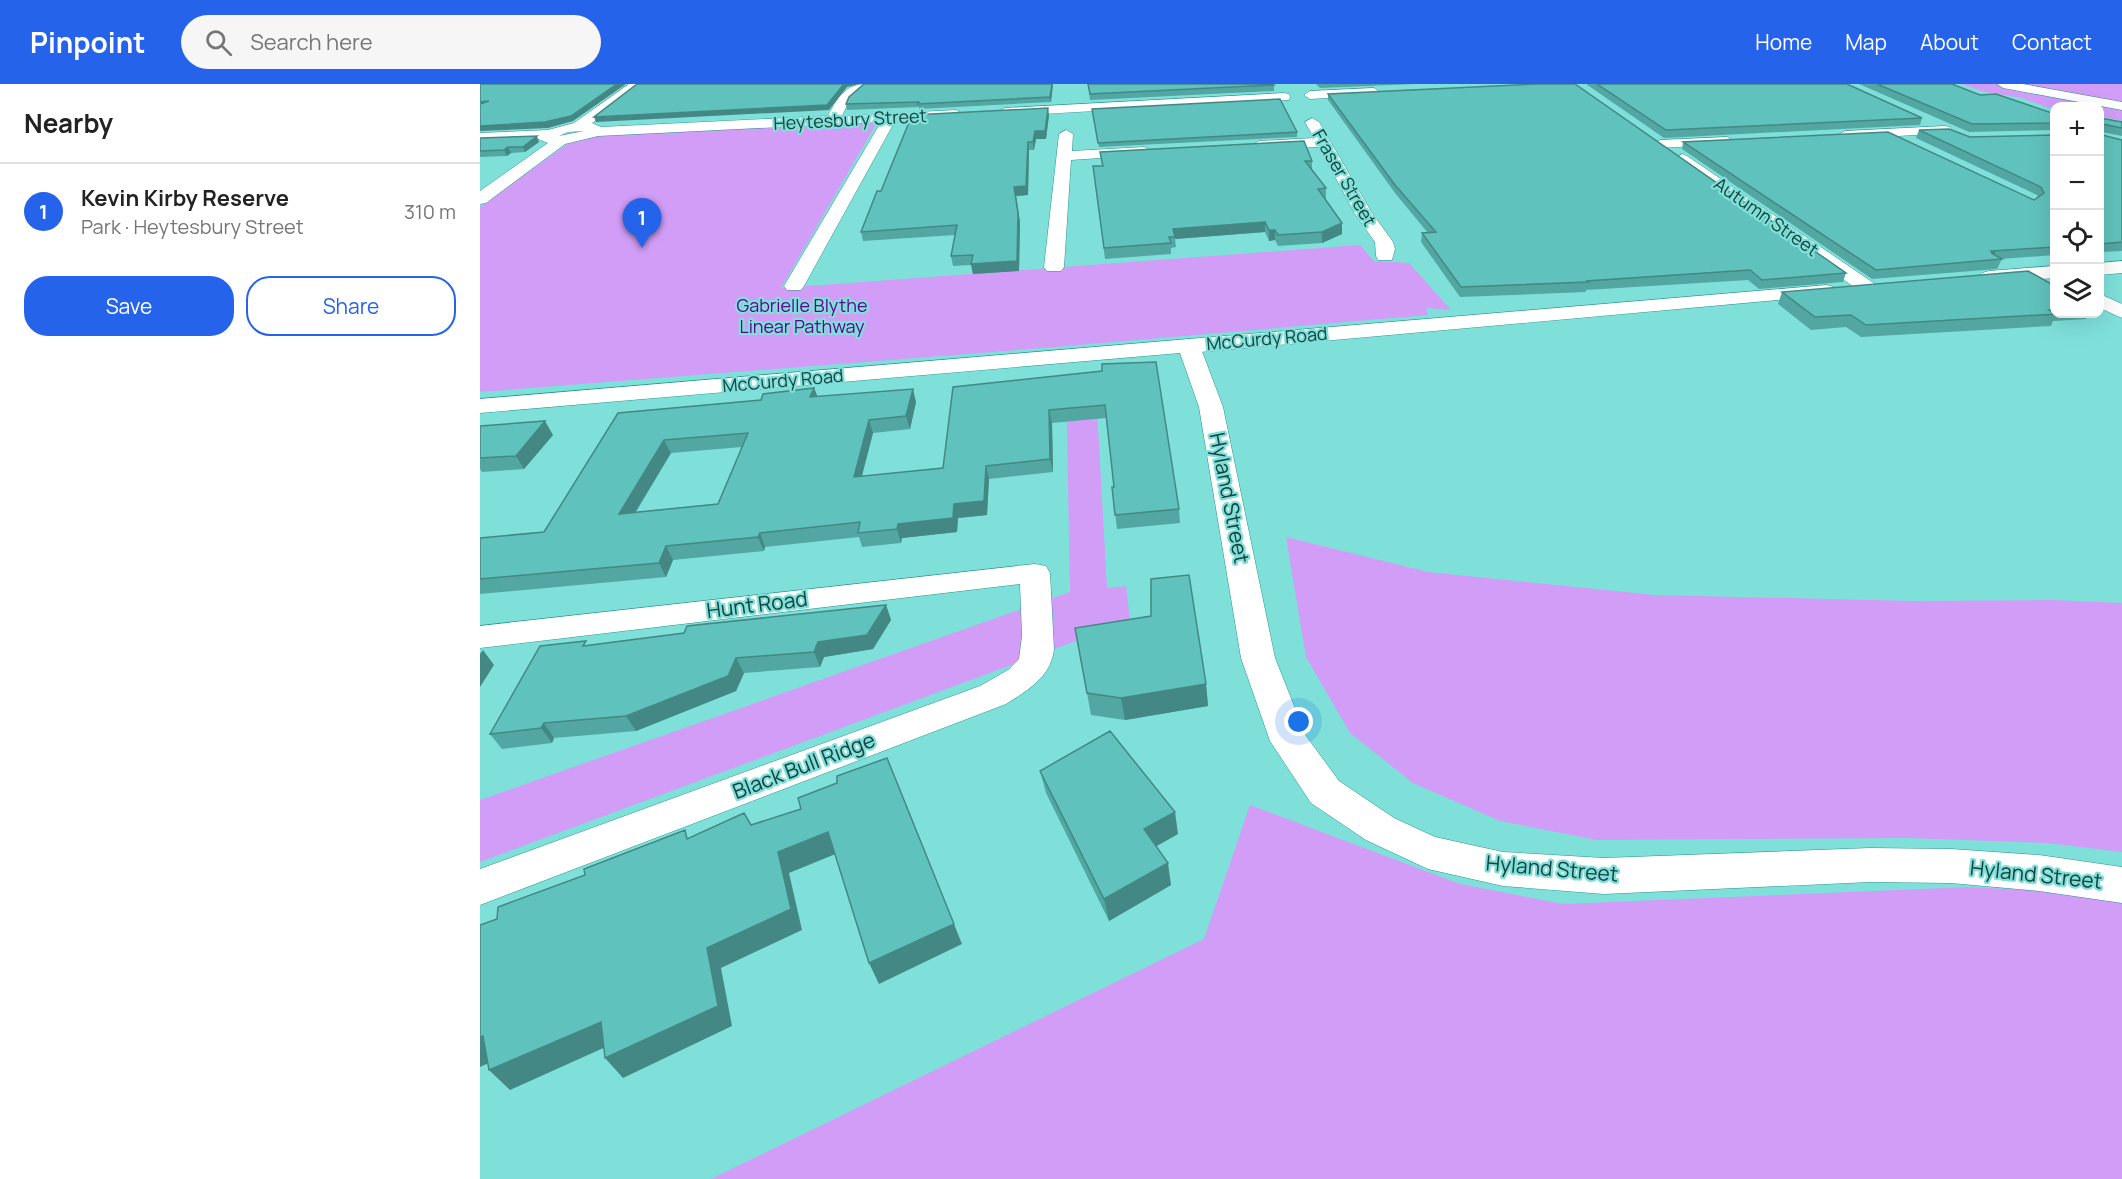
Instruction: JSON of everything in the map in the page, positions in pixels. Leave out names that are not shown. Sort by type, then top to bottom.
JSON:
[{"type":"street","points":[[578,127],[637,84]]},
{"type":"street","points":[[832,121],[844,99],[862,84]]},
{"type":"street","points":[[2003,84],[2122,106]]},
{"type":"street","points":[[990,113],[1297,94],[1392,91]]},
{"type":"street","name":"Fraser Street","points":[[1297,94],[1364,214],[1384,243],[1385,256]]},
{"type":"street","points":[[1054,267],[1068,109]]},
{"type":"street","name":"Heytesbury Street","points":[[546,134],[544,137],[562,140],[595,132],[968,114]]},
{"type":"street","points":[[1833,136],[1950,133],[1912,116]]},
{"type":"street","points":[[794,285],[890,118]]},
{"type":"street","name":"Heytesbury Street","points":[[480,137],[546,134],[578,127],[591,128],[596,130],[595,132]]},
{"type":"street","points":[[1888,133],[1918,147]]},
{"type":"street","points":[[480,200],[562,140]]},
{"type":"street","name":"Autumn Street","points":[[1742,140],[1654,140],[1879,287]]},
{"type":"street","points":[[1240,146],[1323,142]]},
{"type":"street","points":[[1064,156],[1160,150]]},
{"type":"street","points":[[2104,269],[2122,267]]},
{"type":"street","points":[[1970,278],[2050,274]]},
{"type":"street","name":"McCurdy Road","points":[[480,406],[1879,287]]},
{"type":"street","points":[[2104,302],[2122,312]]},
{"type":"street","name":"Hyland Street","points":[[1189,346],[1211,407],[1258,658],[1289,741],[1325,792],[1380,828],[1428,852],[1503,869],[1604,876],[1870,865],[1951,866],[2039,873],[2122,885]]},
{"type":"street","name":"Hunt Road","points":[[480,637],[1035,573]]},
{"type":"street","name":"Black Bull Ridge","points":[[480,887],[993,695],[1019,680],[1036,663],[1038,645],[1035,573]]},
{"type":"green space","points":[[1962,84],[2122,84],[2122,121],[2104,117],[2104,102],[2050,102],[2049,108],[2022,98],[1981,91]]},
{"type":"green space","name":"Gabrielle Blythe Linear Pathway","points":[[878,121],[781,288],[1360,245],[1374,261],[1409,263],[1451,310],[1426,308],[1428,315],[480,392],[480,207],[570,142],[602,134]]},
{"type":"green space","points":[[1095,372],[1107,588],[1126,586],[1130,621],[480,862],[480,800],[1070,592],[1066,374]]},
{"type":"green space","points":[[1286,537],[1428,572],[1654,595],[1913,601],[2053,600],[2122,603],[2122,852],[2047,843],[1908,838],[1597,840],[1500,821],[1413,783],[1350,733],[1306,657]]},
{"type":"green space","points":[[1250,805],[1460,884],[1563,904],[1969,887],[2070,892],[2122,899],[2122,1179],[711,1179],[1204,939]]},
{"type":"building","points":[[480,84],[617,84],[571,116],[545,122],[480,126],[480,104],[489,101],[480,102]]},
{"type":"building","points":[[637,84],[844,84],[827,105],[594,117]]},
{"type":"building","points":[[864,84],[1052,84],[1050,97],[918,104],[919,102],[846,104],[849,97]]},
{"type":"building","points":[[1088,84],[1273,84],[1274,85],[1090,94]]},
{"type":"building","points":[[1575,84],[1846,273],[1762,280],[1750,270],[1588,282],[1461,287],[1422,233],[1436,232],[1395,185],[1328,94]]},
{"type":"building","points":[[1597,84],[1847,84],[1922,118],[1666,130]]},
{"type":"building","points":[[1877,84],[1952,84],[1980,95],[1996,94],[2050,112],[2050,123],[1972,124]]},
{"type":"building","points":[[1280,99],[1297,132],[1098,143],[1092,109]]},
{"type":"building","points":[[1048,108],[1045,131],[1035,131],[1033,142],[1028,142],[1026,186],[1014,187],[1018,213],[1017,261],[971,264],[973,255],[951,256],[957,225],[861,232],[877,191],[881,191],[912,115]]},
{"type":"building","points":[[2104,119],[2122,122],[2122,128],[2104,124]]},
{"type":"building","points":[[1949,129],[1970,137],[2050,135],[2050,247],[1991,251],[2002,259],[1876,270],[1683,142],[1888,132],[2034,200],[2044,193],[2041,187],[1919,130]]},
{"type":"building","points":[[537,136],[523,147],[480,151],[480,138]]},
{"type":"building","points":[[2104,136],[2122,140],[2122,242],[2104,244]]},
{"type":"building","points":[[1304,141],[1312,161],[1305,161],[1326,188],[1318,189],[1342,223],[1322,232],[1278,235],[1275,230],[1269,230],[1265,222],[1173,229],[1175,237],[1169,237],[1171,243],[1104,248],[1093,166],[1103,166],[1100,152]]},
{"type":"building","points":[[2028,271],[2050,283],[2050,314],[1866,325],[1851,315],[1815,317],[1782,292]]},
{"type":"building","points":[[1156,362],[1179,509],[1115,515],[1105,405],[1049,410],[1050,459],[986,466],[984,501],[954,504],[953,518],[898,524],[897,529],[858,533],[860,522],[760,533],[758,537],[666,546],[659,563],[480,579],[480,538],[544,532],[618,413],[761,400],[763,394],[814,388],[810,397],[913,389],[906,416],[869,420],[854,477],[943,468],[953,387],[1102,371],[1102,364]],"holes":[[[748,433],[718,504],[619,514],[664,440]]]},
{"type":"building","points":[[545,421],[516,456],[480,458],[480,426]]},
{"type":"building","points":[[1189,575],[1206,684],[1121,698],[1087,693],[1075,628],[1151,616],[1151,579]]},
{"type":"building","points":[[886,605],[867,635],[818,642],[814,652],[736,658],[728,676],[626,716],[544,723],[541,728],[490,734],[540,646],[586,641],[583,646],[684,633],[687,626]]},
{"type":"building","points":[[1110,731],[1175,812],[1144,829],[1168,863],[1104,899],[1040,771]]},
{"type":"building","points":[[887,758],[954,924],[869,963],[828,832],[778,852],[791,909],[707,948],[718,1006],[605,1058],[601,1022],[489,1070],[483,1036],[480,1037],[480,925],[497,919],[498,907],[585,875],[584,869],[685,830],[687,839],[744,813],[751,825],[801,809],[798,798],[837,783],[837,776]]},
{"type":"place","name":"Kevin Kirby Reserve","points":[[642,248]]}]
